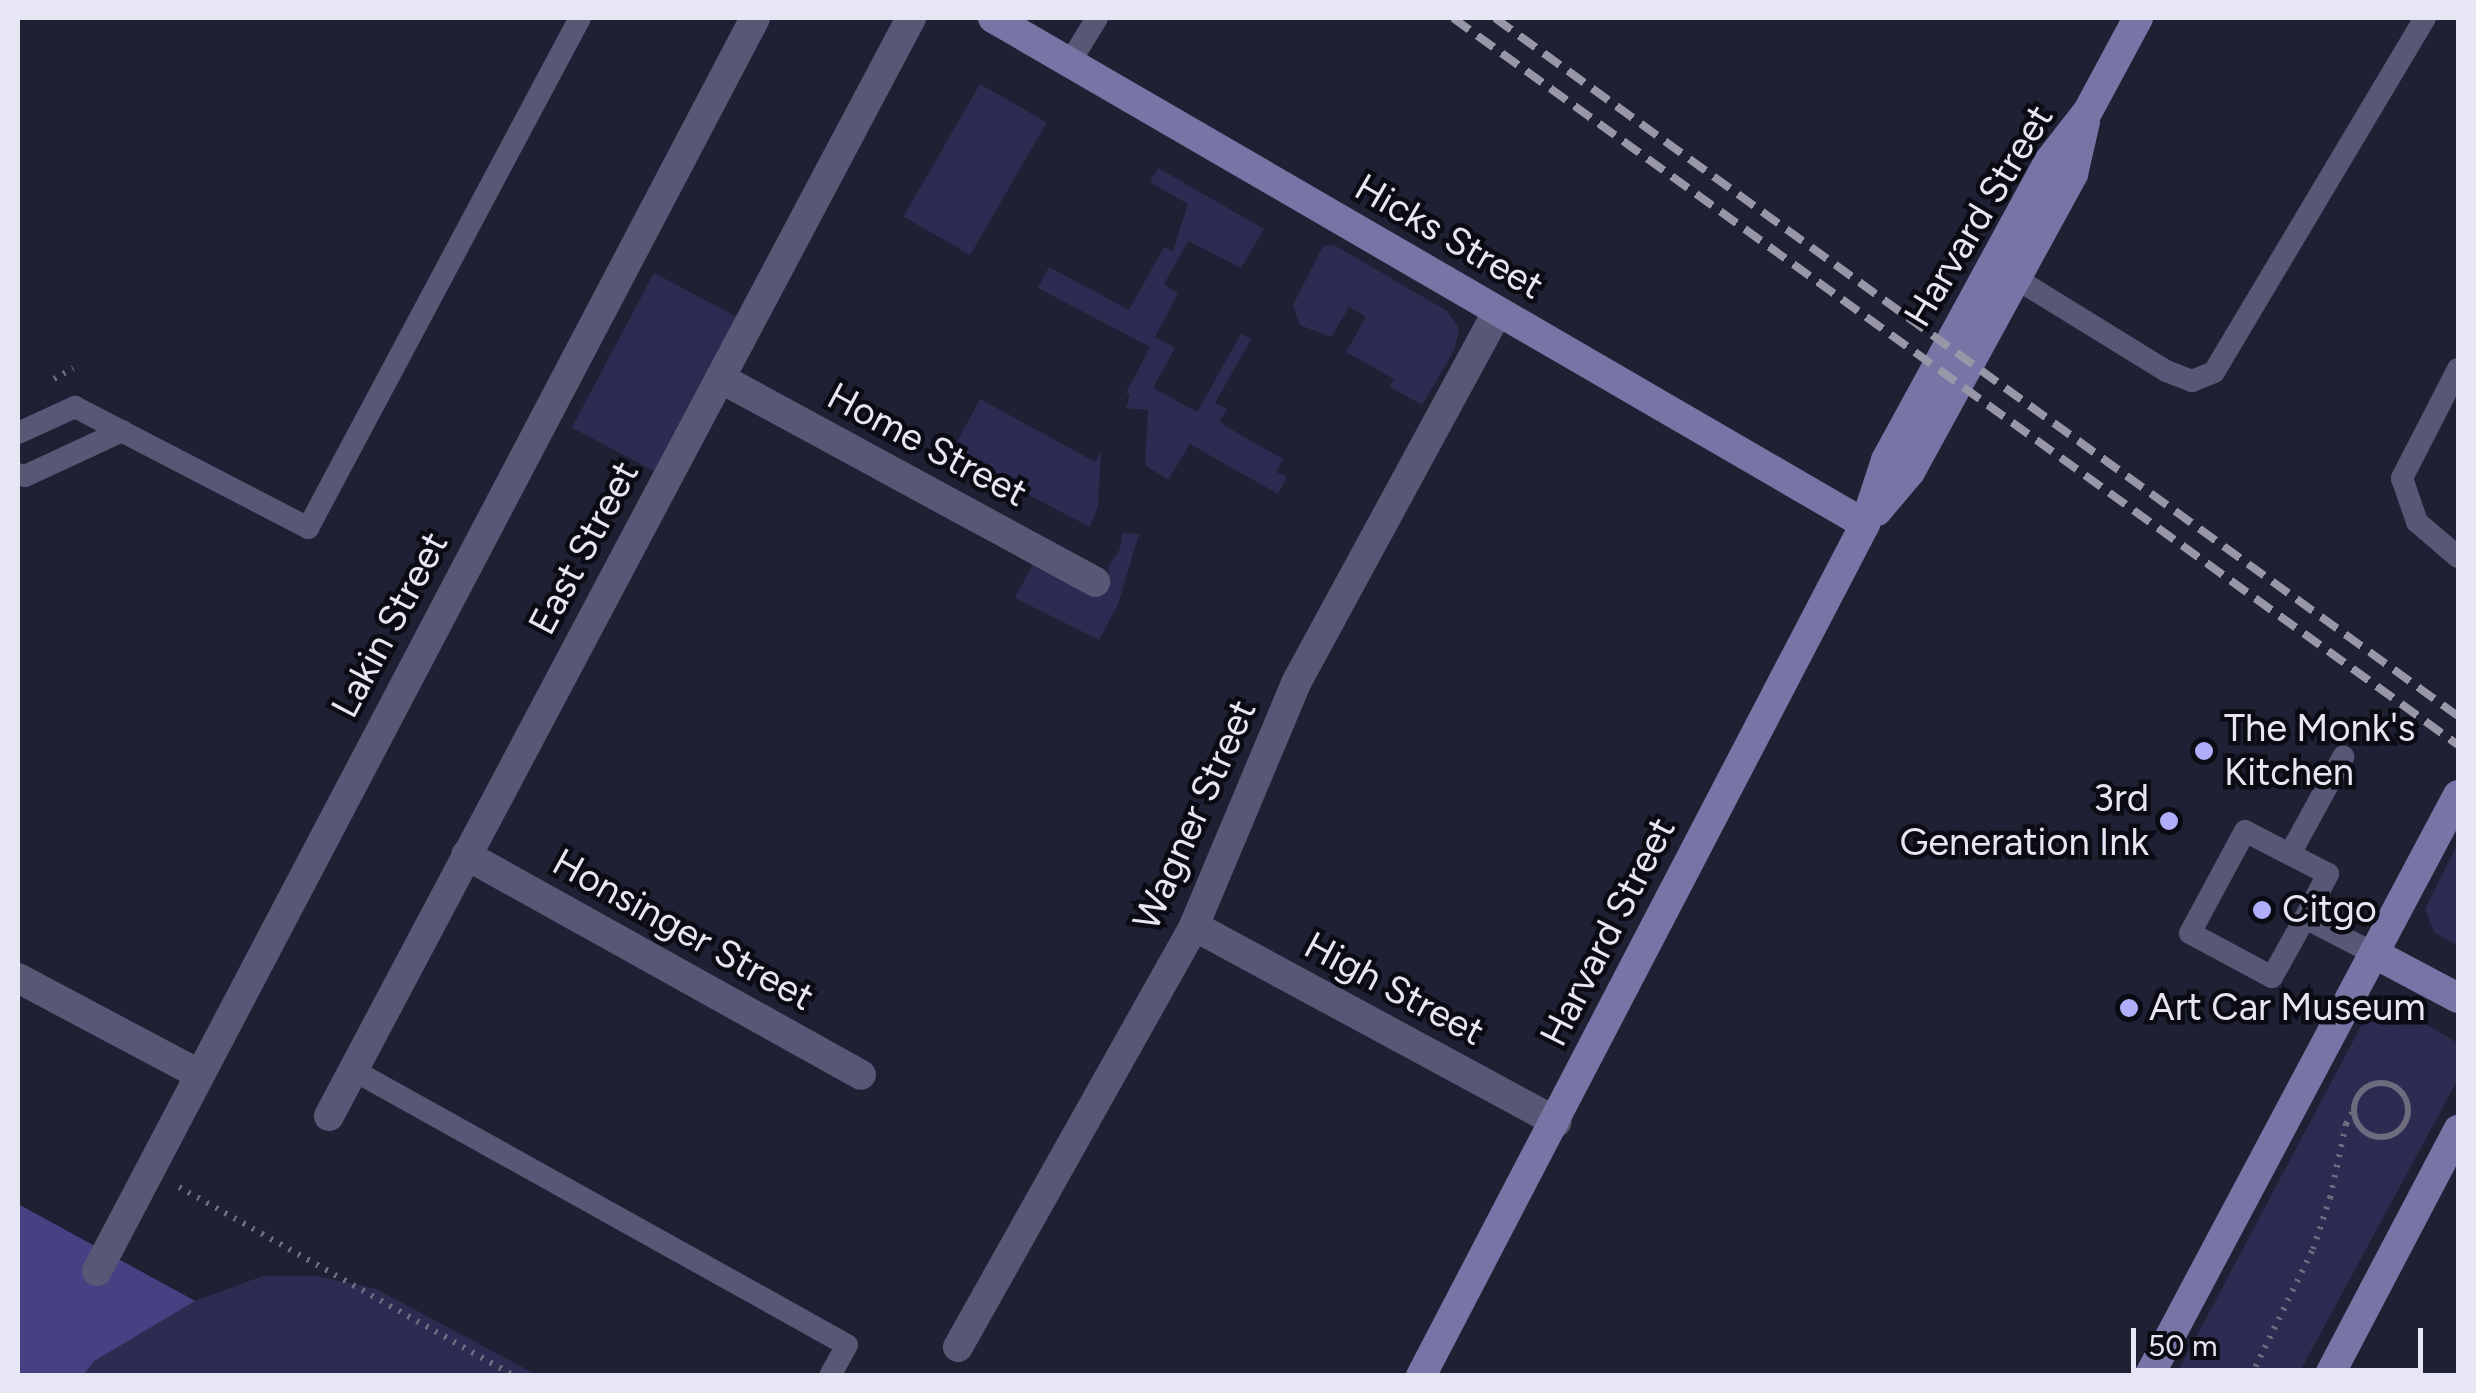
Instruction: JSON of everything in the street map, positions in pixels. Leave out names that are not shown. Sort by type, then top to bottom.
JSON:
[{"type":"street","name":"Lakin Street","points":[[97,1270],[197,1073],[755,18]]},
{"type":"street","name":"East Street","points":[[329,1116],[911,18]]},
{"type":"street","name":"Hicks Street","points":[[993,18],[1865,524]]},
{"type":"street","name":"Harvard Street","points":[[1421,1376],[1865,524],[1886,460],[2049,161],[2088,111],[2138,18]]},
{"type":"street","name":"Harvard Street","points":[[1865,524],[1910,472],[2073,174],[2088,111]]},
{"type":"street","name":"Wagner Street","points":[[958,1347],[1194,926],[1296,683],[1498,312]]},
{"type":"street","name":"Home Street","points":[[720,378],[1095,582]]},
{"type":"street","points":[[2149,1376],[2458,796]]},
{"type":"street","name":"Honsinger Street","points":[[466,855],[861,1075]]},
{"type":"street","name":"High Street","points":[[1194,926],[1556,1122]]},
{"type":"street","points":[[2375,954],[2458,998]]},
{"type":"street","points":[[18,978],[197,1073]]},
{"type":"street","points":[[2329,1376],[2458,1130]]},
{"type":"lane","points":[[18,433],[75,407],[308,528],[580,18]]},
{"type":"lane","points":[[1070,62],[1097,18]]},
{"type":"lane","points":[[2014,278],[2166,372],[2192,381],[2214,372],[2426,18]]},
{"type":"lane","points":[[2458,369],[2402,478],[2417,522],[2458,557]]},
{"type":"lane","points":[[21,475],[122,431]]},
{"type":"lane","points":[[2290,854],[2344,757]]},
{"type":"lane","points":[[2246,831],[2328,874],[2305,918],[2272,977],[2190,933],[2246,831]]},
{"type":"lane","points":[[2305,918],[2375,954]]},
{"type":"lane","points":[[353,1070],[847,1345],[830,1376]]},
{"type":"path","points":[[2251,1376],[2312,1248],[2330,1198],[2346,1124],[2361,1091],[2380,1082],[2400,1090],[2408,1110],[2400,1130],[2381,1138],[2362,1130],[2353,1111]]},
{"type":"path","points":[[148,1170],[514,1376]]},
{"type":"shaded area","points":[[980,84],[1047,122],[970,255],[904,217]]},
{"type":"shaded area","points":[[1158,168],[1264,229],[1241,268],[1188,241],[1164,284],[1178,293],[1155,337],[1175,348],[1153,388],[1197,412],[1241,334],[1251,339],[1215,403],[1227,409],[1220,421],[1225,426],[1283,459],[1276,472],[1287,477],[1278,494],[1190,444],[1168,480],[1145,465],[1148,410],[1126,408],[1130,395],[1126,393],[1150,347],[1038,288],[1049,267],[1129,310],[1164,247],[1173,251],[1188,204],[1150,182]]},
{"type":"shaded area","points":[[1334,245],[1447,311],[1459,328],[1455,349],[1422,405],[1390,387],[1394,379],[1346,352],[1366,317],[1349,307],[1331,337],[1300,325],[1293,305],[1323,246]]},
{"type":"shaded area","points":[[654,273],[738,318],[656,472],[572,428]]},
{"type":"shaded area","points":[[980,399],[1095,462],[1101,452],[1098,506],[1090,527],[956,457],[949,470],[933,462],[946,437],[957,442]]},
{"type":"shaded area","points":[[1122,533],[1139,534],[1118,604],[1099,640],[1015,598],[1033,564],[1093,594],[1109,576],[1108,567],[1120,549]]},
{"type":"shaded area","points":[[2458,843],[2458,946],[2434,932],[2425,909]]},
{"type":"shaded area","points":[[2395,1006],[2458,1043],[2458,1079],[2298,1375],[2176,1375],[2361,1026],[2373,1012]]},
{"type":"shaded area","points":[[18,1204],[195,1301],[263,1276],[317,1276],[376,1289],[537,1375],[18,1375]]},
{"type":"shaded area","points":[[18,1204],[195,1301],[94,1361],[83,1375],[18,1375]]},
{"type":"railway","points":[[1453,18],[2458,745]]},
{"type":"railway","points":[[1495,18],[2458,716]]},
{"type":"place","name":"The Monk's Kitchen","points":[[2204,751]]},
{"type":"place","name":"3rd Generation Ink","points":[[2169,821]]},
{"type":"place","name":"Citgo","points":[[2262,910]]},
{"type":"place","name":"Art Car Museum","points":[[2129,1008]]}]
